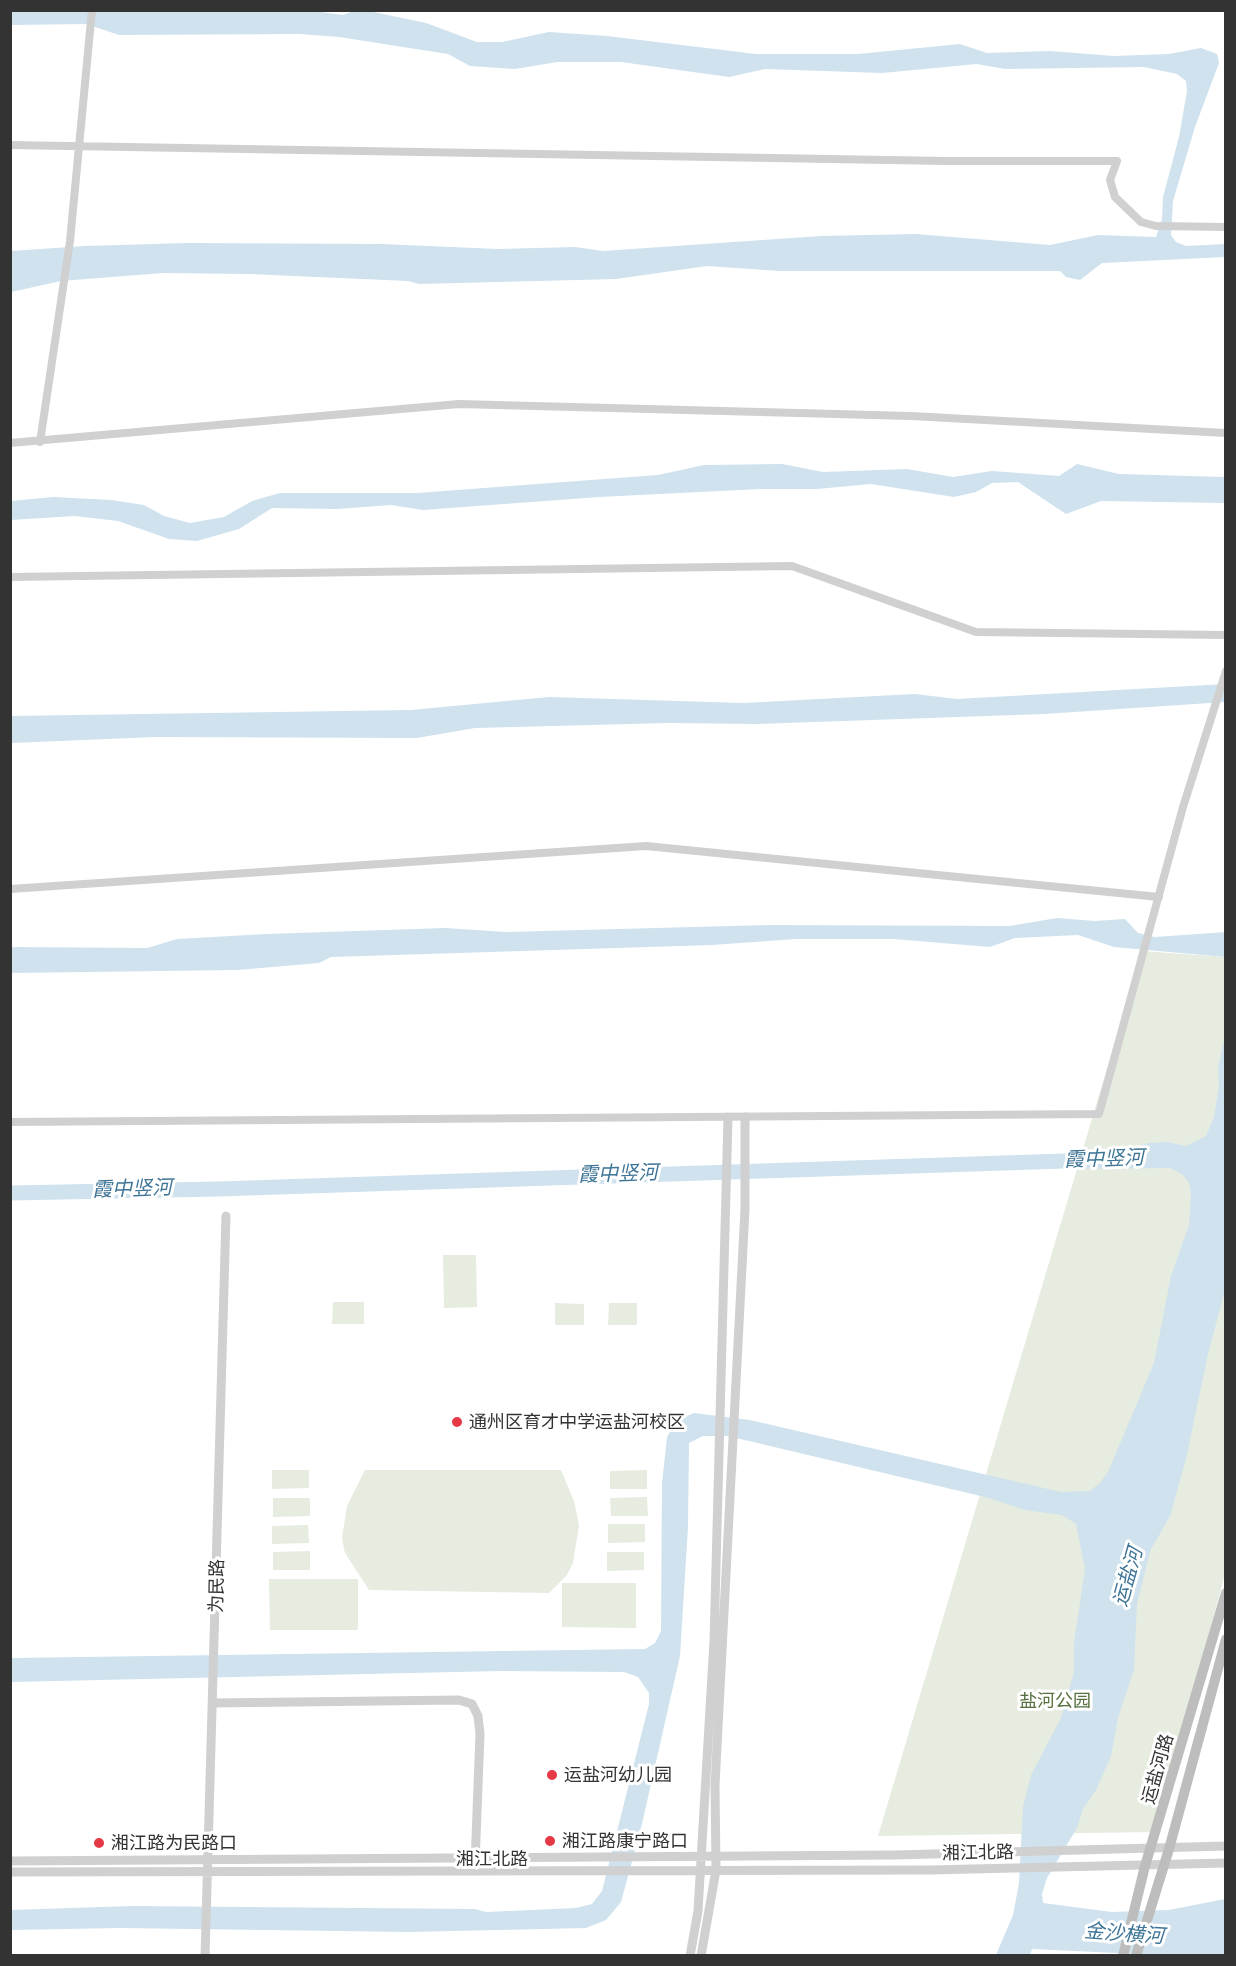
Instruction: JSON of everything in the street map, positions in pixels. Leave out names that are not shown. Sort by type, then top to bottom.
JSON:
[{"type":"main road","name":"运盐河路","points":[[1124,1956],[1145,1866],[1152,1849],[1226,1593]]},
{"type":"main road","name":"运盐河路","points":[[1136,1956],[1169,1849],[1226,1640]]},
{"type":"street","points":[[40,441],[70,241],[92,10]]},
{"type":"street","points":[[10,145],[946,161],[1117,161],[1110,180],[1115,197],[1141,222],[1156,226],[1226,227]]},
{"type":"street","points":[[10,443],[459,404],[911,416],[1226,433]]},
{"type":"street","points":[[10,577],[792,566],[976,632],[1226,635]]},
{"type":"street","points":[[10,1122],[1098,1114],[1226,671]]},
{"type":"street","points":[[10,889],[646,846],[1159,897]]},
{"type":"street","points":[[701,1956],[716,1870],[715,1785],[718,1697],[745,1209],[745,1117]]},
{"type":"street","points":[[690,1956],[698,1911],[714,1641],[728,1118]]},
{"type":"street","name":"为民路","points":[[205,1956],[216,1648],[226,1216]]},
{"type":"street","points":[[213,1703],[459,1700],[472,1704],[478,1716],[480,1734],[475,1871]]},
{"type":"street","name":"湘江北路","points":[[10,1861],[105,1862],[207,1858],[636,1858],[1169,1849],[1226,1846]]},
{"type":"street","name":"湘江北路","points":[[10,1872],[631,1871],[1162,1866],[1226,1863]]},
{"type":"green space","name":"盐河公园","points":[[1142,951],[1225,957],[1225,1574],[1156,1832],[878,1836]]},
{"type":"green space","points":[[443,1255],[476,1255],[477,1307],[444,1308]]},
{"type":"green space","points":[[333,1302],[364,1302],[364,1324],[332,1324]]},
{"type":"green space","points":[[555,1303],[584,1304],[584,1325],[555,1325]]},
{"type":"green space","points":[[609,1303],[637,1303],[637,1325],[608,1325]]},
{"type":"green space","points":[[272,1470],[309,1470],[309,1488],[272,1489]]},
{"type":"green space","points":[[365,1470],[561,1470],[574,1501],[579,1525],[573,1563],[567,1575],[549,1593],[369,1590],[345,1553],[342,1538],[347,1506]]},
{"type":"green space","points":[[647,1470],[647,1489],[610,1489],[610,1471]]},
{"type":"green space","points":[[647,1497],[648,1516],[611,1516],[610,1498]]},
{"type":"green space","points":[[273,1498],[310,1498],[310,1516],[273,1517]]},
{"type":"green space","points":[[608,1524],[645,1524],[645,1542],[608,1543]]},
{"type":"green space","points":[[308,1525],[309,1543],[272,1544],[272,1526]]},
{"type":"green space","points":[[310,1551],[310,1570],[273,1570],[273,1552]]},
{"type":"green space","points":[[607,1552],[644,1552],[644,1570],[607,1571]]},
{"type":"green space","points":[[269,1579],[358,1579],[358,1630],[270,1630]]},
{"type":"green space","points":[[562,1583],[636,1583],[636,1628],[562,1627]]},
{"type":"water","points":[[11,10],[305,10],[343,15],[364,10],[426,23],[477,42],[502,42],[549,32],[607,36],[756,54],[858,54],[960,44],[987,53],[1050,51],[1114,56],[1169,54],[1201,48],[1217,54],[1219,63],[1195,127],[1173,201],[1171,235],[1176,242],[1186,246],[1225,244],[1225,257],[1102,263],[1080,280],[1066,277],[1060,271],[780,271],[707,266],[616,279],[419,284],[408,281],[249,274],[163,273],[61,281],[11,292],[11,251],[85,246],[187,243],[382,244],[498,249],[575,247],[603,251],[821,236],[916,234],[1050,245],[1098,235],[1156,237],[1162,219],[1163,197],[1179,137],[1187,91],[1186,81],[1177,74],[1144,67],[1005,69],[977,64],[882,73],[765,69],[729,77],[621,62],[557,62],[515,69],[470,66],[448,54],[339,37],[299,34],[119,35],[86,24],[11,25]]},
{"type":"water","points":[[782,464],[823,472],[907,469],[953,477],[992,471],[1059,476],[1077,464],[1119,474],[1225,477],[1225,503],[1101,501],[1066,514],[1018,482],[992,483],[976,492],[954,497],[871,484],[817,489],[760,489],[599,497],[423,510],[391,505],[337,509],[272,508],[239,529],[197,541],[169,539],[118,521],[75,516],[11,520],[11,501],[53,497],[111,500],[144,505],[164,516],[190,523],[224,517],[252,501],[280,493],[417,493],[658,475],[704,465]]},
{"type":"water","points":[[1226,684],[1225,702],[1044,714],[757,724],[669,723],[475,728],[417,738],[155,737],[11,743],[10,716],[411,710],[549,697],[743,703],[915,694],[957,699]]},
{"type":"water","points":[[1057,918],[1095,921],[1125,919],[1138,933],[1155,937],[1226,932],[1225,957],[1114,947],[1078,935],[1015,938],[990,947],[894,939],[796,939],[712,945],[331,957],[319,963],[237,970],[11,973],[10,947],[147,948],[177,939],[445,928],[506,932],[769,925],[1010,926]]},
{"type":"water","points":[[1225,1035],[1225,1290],[1208,1354],[1186,1459],[1170,1516],[1150,1551],[1137,1604],[1134,1670],[1118,1718],[1111,1756],[1096,1790],[1083,1809],[1077,1828],[1047,1878],[1042,1894],[1043,1903],[1112,1912],[1169,1910],[1225,1899],[1225,1955],[1159,1955],[1032,1949],[1030,1955],[996,1955],[1013,1915],[1019,1883],[1023,1807],[1031,1775],[1061,1718],[1074,1672],[1074,1643],[1085,1569],[1076,1524],[1062,1515],[1025,1510],[989,1498],[728,1436],[703,1436],[689,1443],[688,1527],[680,1656],[641,1828],[621,1902],[606,1920],[586,1928],[409,1932],[120,1928],[11,1930],[10,1910],[132,1906],[475,1909],[486,1912],[576,1908],[592,1904],[602,1891],[649,1704],[649,1693],[638,1677],[624,1672],[500,1671],[11,1682],[11,1658],[645,1649],[655,1643],[661,1631],[662,1483],[667,1437],[677,1420],[694,1413],[750,1420],[1061,1492],[1090,1491],[1108,1472],[1154,1363],[1171,1276],[1189,1225],[1191,1195],[1189,1183],[1182,1174],[1170,1168],[1074,1169],[1074,1154],[1131,1148],[1149,1143],[1167,1142],[1186,1146],[1206,1136],[1214,1117],[1219,1086],[1218,1069]]},
{"type":"waterway","name":"霞中竖河","points":[[10,1193],[219,1189],[1094,1160]]},
{"type":"place","name":"通州区育才中学运盐河校区","points":[[457,1422]]},
{"type":"place","name":"运盐河幼儿园","points":[[552,1775]]},
{"type":"place","name":"湘江路康宁路口","points":[[550,1841]]},
{"type":"place","name":"湘江路为民路口","points":[[99,1843]]},
{"type":"water label","name":"运盐河","points":[[1128,1577]]},
{"type":"water label","name":"金沙横河","points":[[1124,1934]]}]
